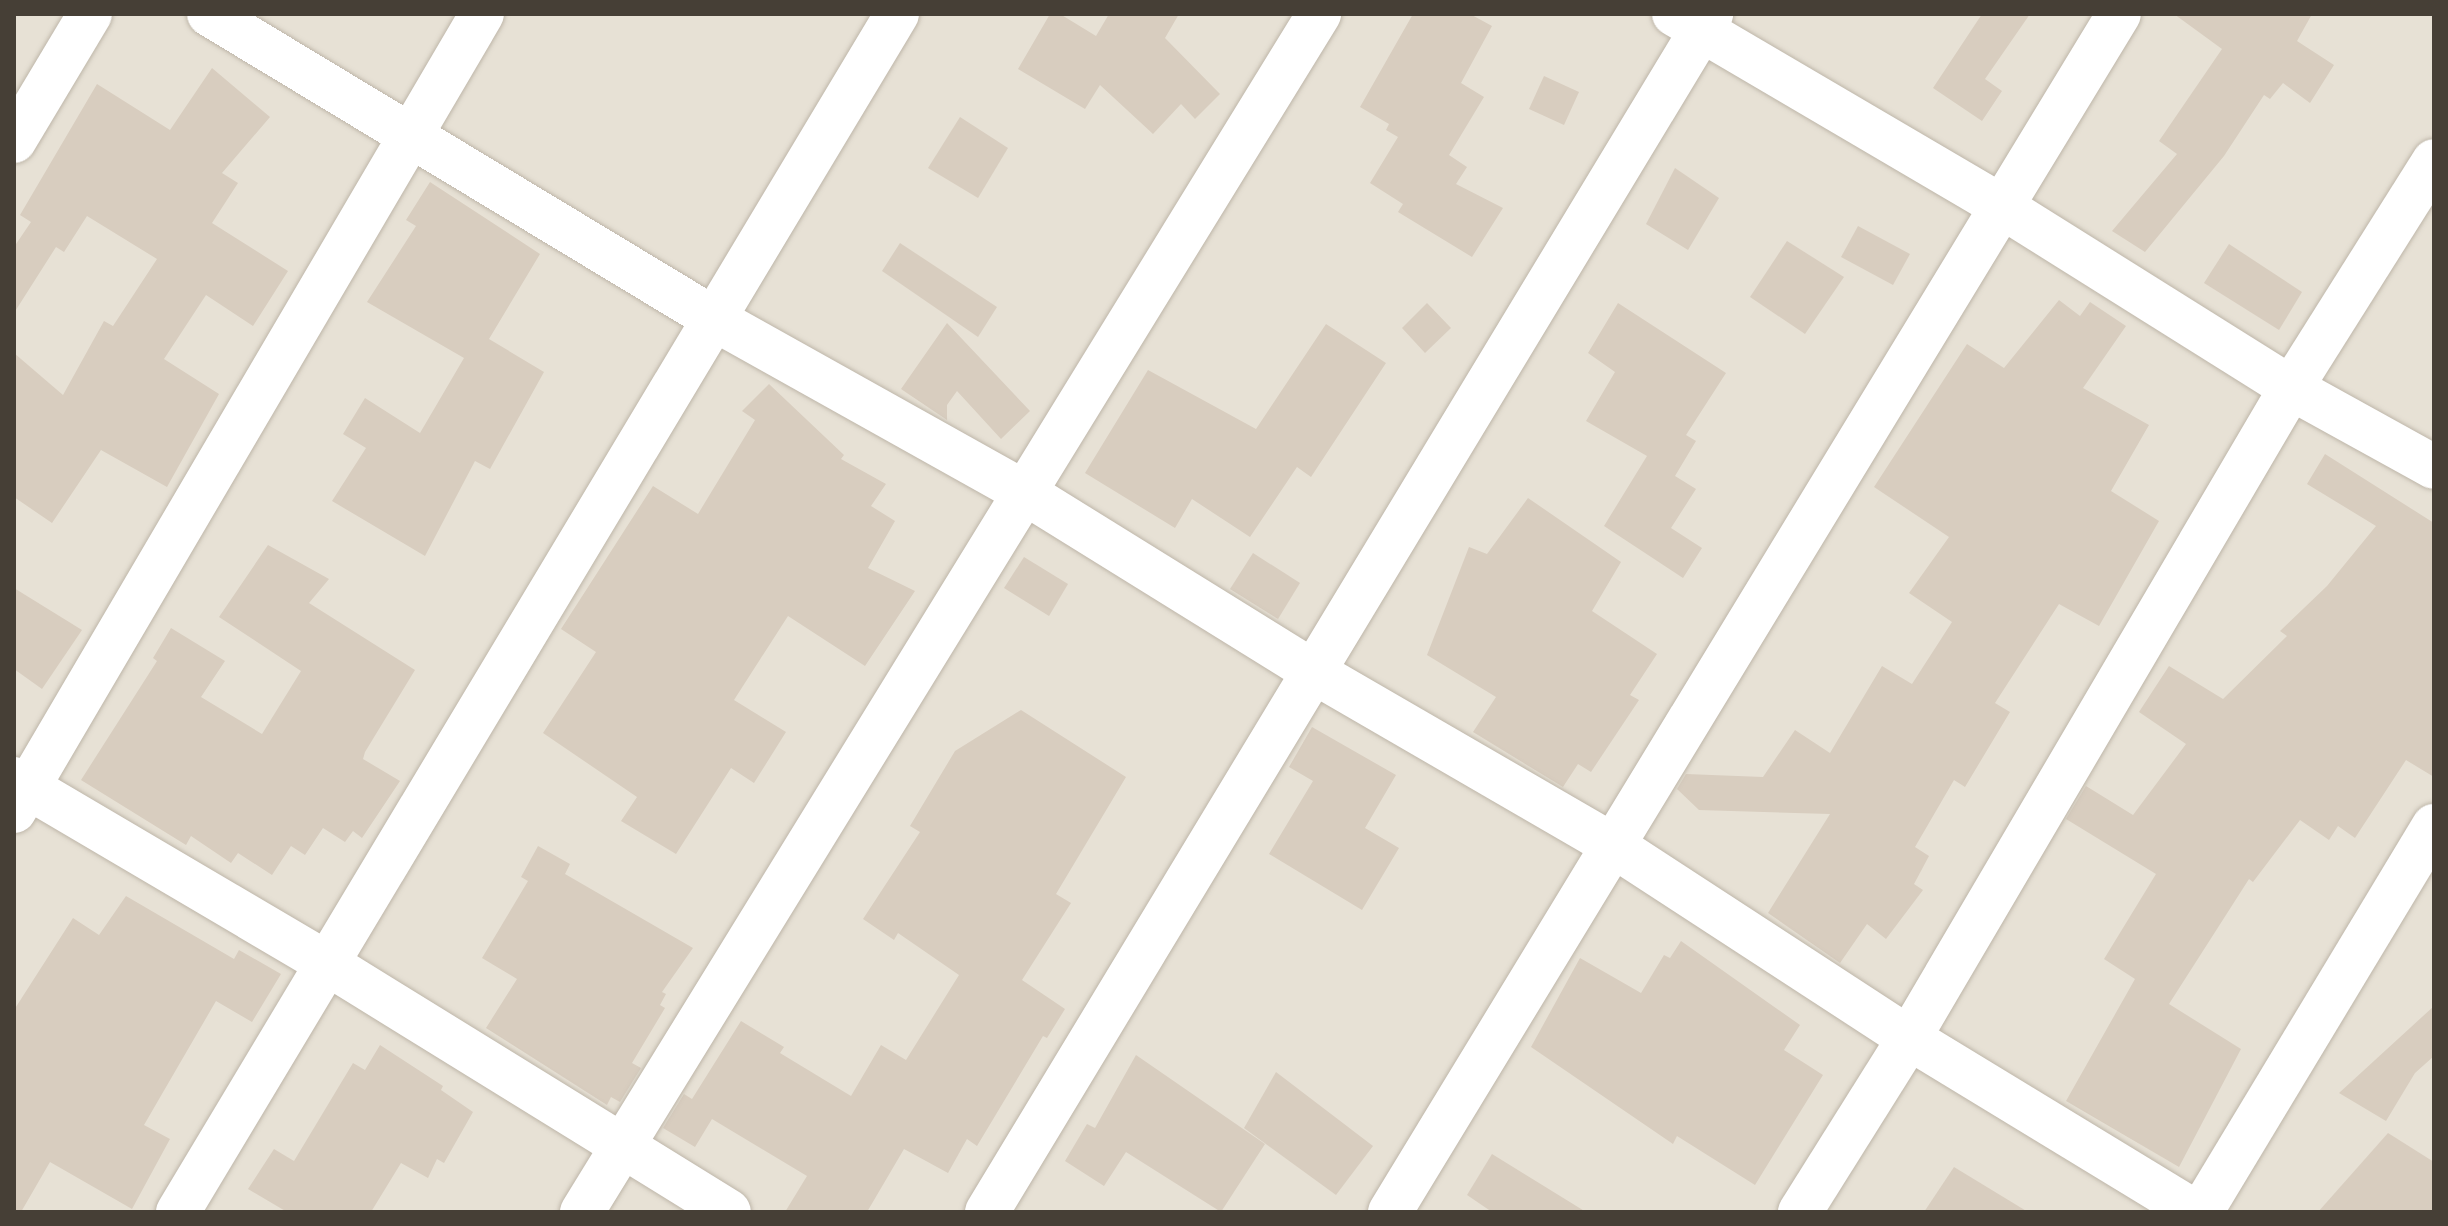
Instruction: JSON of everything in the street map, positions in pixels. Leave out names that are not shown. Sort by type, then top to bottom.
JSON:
[{"type":"street","points":[[14,141],[90,14]]},
{"type":"street","points":[[209,14],[410,132],[716,320],[1022,491],[1314,672],[1611,844],[1909,1038],[2195,1212]]},
{"type":"street","points":[[482,14],[19,793],[328,964],[729,1212]]},
{"type":"street","points":[[178,1212],[897,14]]},
{"type":"street","points":[[582,1212],[1022,491],[1319,14]]},
{"type":"street","points":[[1390,1212],[1611,844],[2119,14]]},
{"type":"street","points":[[987,1212],[1314,672],[1695,19],[2291,388],[2434,467]]},
{"type":"street","points":[[1800,1212],[1909,1038],[2291,388],[2434,161]]},
{"type":"street","points":[[2201,1212],[2434,826]]},
{"type":"shaded area","points":[[14,14],[2434,14],[2434,1212],[14,1212]]},
{"type":"building","points":[[1050,14],[1060,14],[1096,36],[1109,14],[1179,14],[1165,38],[1220,94],[1195,119],[1181,104],[1153,134],[1100,85],[1085,109],[1018,69]]},
{"type":"building","points":[[1413,14],[1470,14],[1492,26],[1461,83],[1484,97],[1449,155],[1467,167],[1456,184],[1503,208],[1472,257],[1398,212],[1403,204],[1370,183],[1398,137],[1386,130],[1389,124],[1360,107]]},
{"type":"building","points":[[1982,14],[2030,14],[1985,79],[2002,91],[1982,121],[1933,88]]},
{"type":"building","points":[[2174,14],[2312,14],[2297,41],[2334,65],[2310,103],[2283,83],[2270,99],[2264,95],[2224,156],[2145,252],[2112,231],[2177,154],[2159,141],[2222,49]]},
{"type":"building","points":[[212,68],[270,117],[222,173],[238,183],[212,223],[288,271],[253,326],[206,295],[164,359],[219,394],[167,487],[101,450],[52,523],[14,497],[14,353],[63,395],[104,321],[113,326],[157,259],[87,216],[64,252],[56,247],[14,313],[14,247],[31,222],[20,215],[97,84],[170,130]]},
{"type":"building","points":[[1544,76],[1579,92],[1564,125],[1529,109]]},
{"type":"building","points":[[960,117],[1008,148],[978,198],[928,168]]},
{"type":"building","points":[[1675,168],[1719,198],[1688,250],[1646,224]]},
{"type":"building","points":[[430,182],[540,254],[489,339],[544,372],[490,469],[475,461],[425,556],[332,501],[366,448],[343,434],[365,398],[420,433],[464,358],[367,302],[416,226],[406,220]]},
{"type":"building","points":[[1858,226],[1910,254],[1893,285],[1841,257]]},
{"type":"building","points":[[1787,241],[1844,277],[1805,334],[1750,297]]},
{"type":"building","points":[[900,243],[997,307],[978,337],[882,271]]},
{"type":"building","points":[[2229,244],[2302,292],[2279,330],[2204,283]]},
{"type":"building","points":[[2059,300],[2080,316],[2090,302],[2126,326],[2083,388],[2149,425],[2111,491],[2159,521],[2099,626],[2059,604],[1995,703],[2010,712],[1965,787],[1954,780],[1915,847],[1929,856],[1914,884],[1923,890],[1886,939],[1867,924],[1840,963],[1768,913],[1830,814],[1699,810],[1677,789],[1686,774],[1763,777],[1795,730],[1830,753],[1882,666],[1912,684],[1952,622],[1909,593],[1949,537],[1874,487],[1967,344],[2004,368]]},
{"type":"building","points":[[1427,303],[1451,328],[1425,353],[1402,328]]},
{"type":"building","points":[[1618,303],[1726,373],[1686,435],[1696,441],[1675,476],[1696,489],[1671,528],[1702,548],[1683,578],[1604,526],[1647,456],[1586,421],[1615,372],[1588,353]]},
{"type":"building","points":[[947,323],[1030,411],[1001,439],[957,391],[947,405],[947,420],[901,389]]},
{"type":"building","points":[[1326,324],[1386,363],[1311,477],[1297,467],[1250,537],[1192,499],[1175,528],[1085,473],[1148,370],[1256,429]]},
{"type":"building","points":[[769,384],[844,455],[841,459],[886,484],[871,506],[895,521],[868,568],[915,591],[865,666],[788,616],[734,700],[786,732],[754,783],[731,768],[676,854],[621,821],[637,797],[543,733],[596,652],[561,629],[653,486],[698,514],[755,420],[742,411]]},
{"type":"building","points":[[2325,454],[2434,523],[2434,777],[2406,760],[2355,838],[2338,826],[2329,840],[2300,820],[2253,882],[2249,879],[2169,1004],[2241,1049],[2179,1167],[2066,1101],[2135,979],[2104,959],[2156,874],[2066,819],[2086,786],[2133,815],[2186,744],[2139,712],[2169,666],[2223,699],[2287,636],[2280,631],[2327,586],[2376,526],[2307,484]]},
{"type":"building","points":[[1528,498],[1621,562],[1592,611],[1657,654],[1630,695],[1639,700],[1591,772],[1578,764],[1563,787],[1473,732],[1496,697],[1427,655],[1469,547],[1487,554]]},
{"type":"building","points":[[268,545],[329,579],[309,603],[415,670],[365,752],[363,759],[400,781],[362,838],[353,831],[345,842],[323,828],[305,855],[291,846],[272,875],[238,853],[231,863],[191,836],[186,845],[81,780],[157,661],[153,658],[171,628],[225,661],[201,697],[262,734],[301,671],[219,617]]},
{"type":"building","points":[[1253,553],[1300,583],[1278,619],[1230,589]]},
{"type":"building","points":[[1024,557],[1068,584],[1049,616],[1004,588]]},
{"type":"building","points":[[14,588],[82,630],[42,689],[14,669]]},
{"type":"building","points":[[1021,710],[1126,777],[1056,894],[1071,903],[1022,980],[1065,1009],[1047,1038],[1043,1036],[977,1146],[967,1139],[948,1173],[904,1149],[867,1212],[785,1212],[807,1176],[712,1119],[695,1147],[663,1128],[684,1094],[692,1099],[741,1021],[784,1047],[780,1053],[851,1096],[881,1045],[906,1060],[959,975],[898,933],[894,940],[863,919],[920,832],[910,826],[955,751]]},
{"type":"building","points":[[1312,727],[1396,775],[1365,828],[1399,848],[1362,910],[1269,854],[1313,781],[1289,767]]},
{"type":"building","points":[[538,846],[570,864],[565,874],[693,948],[662,992],[666,994],[660,1005],[665,1008],[632,1063],[641,1068],[620,1102],[611,1097],[607,1105],[486,1028],[517,979],[482,958],[528,881],[521,877]]},
{"type":"building","points":[[126,896],[234,959],[239,950],[281,974],[252,1022],[216,1001],[144,1125],[170,1139],[132,1209],[50,1162],[21,1212],[14,1212],[14,1010],[73,918],[99,935]]},
{"type":"building","points":[[1681,941],[1800,1025],[1784,1050],[1823,1075],[1755,1185],[1677,1136],[1673,1144],[1531,1047],[1580,958],[1641,993],[1664,955],[1670,958]]},
{"type":"building","points":[[2434,1006],[2434,1056],[2415,1073],[2386,1121],[2339,1093]]},
{"type":"building","points":[[380,1045],[443,1086],[441,1090],[473,1112],[444,1163],[437,1159],[428,1178],[401,1163],[371,1212],[287,1212],[248,1189],[274,1149],[294,1161],[353,1063],[365,1070]]},
{"type":"building","points":[[1136,1055],[1265,1144],[1221,1212],[1126,1152],[1104,1186],[1065,1161],[1087,1124],[1095,1128]]},
{"type":"building","points":[[1276,1072],[1373,1146],[1336,1195],[1244,1128]]},
{"type":"building","points":[[2388,1133],[2434,1162],[2434,1212],[2318,1212]]},
{"type":"building","points":[[1492,1154],[1586,1212],[1492,1212],[1467,1195]]},
{"type":"building","points":[[1954,1167],[2028,1212],[1924,1212]]}]
